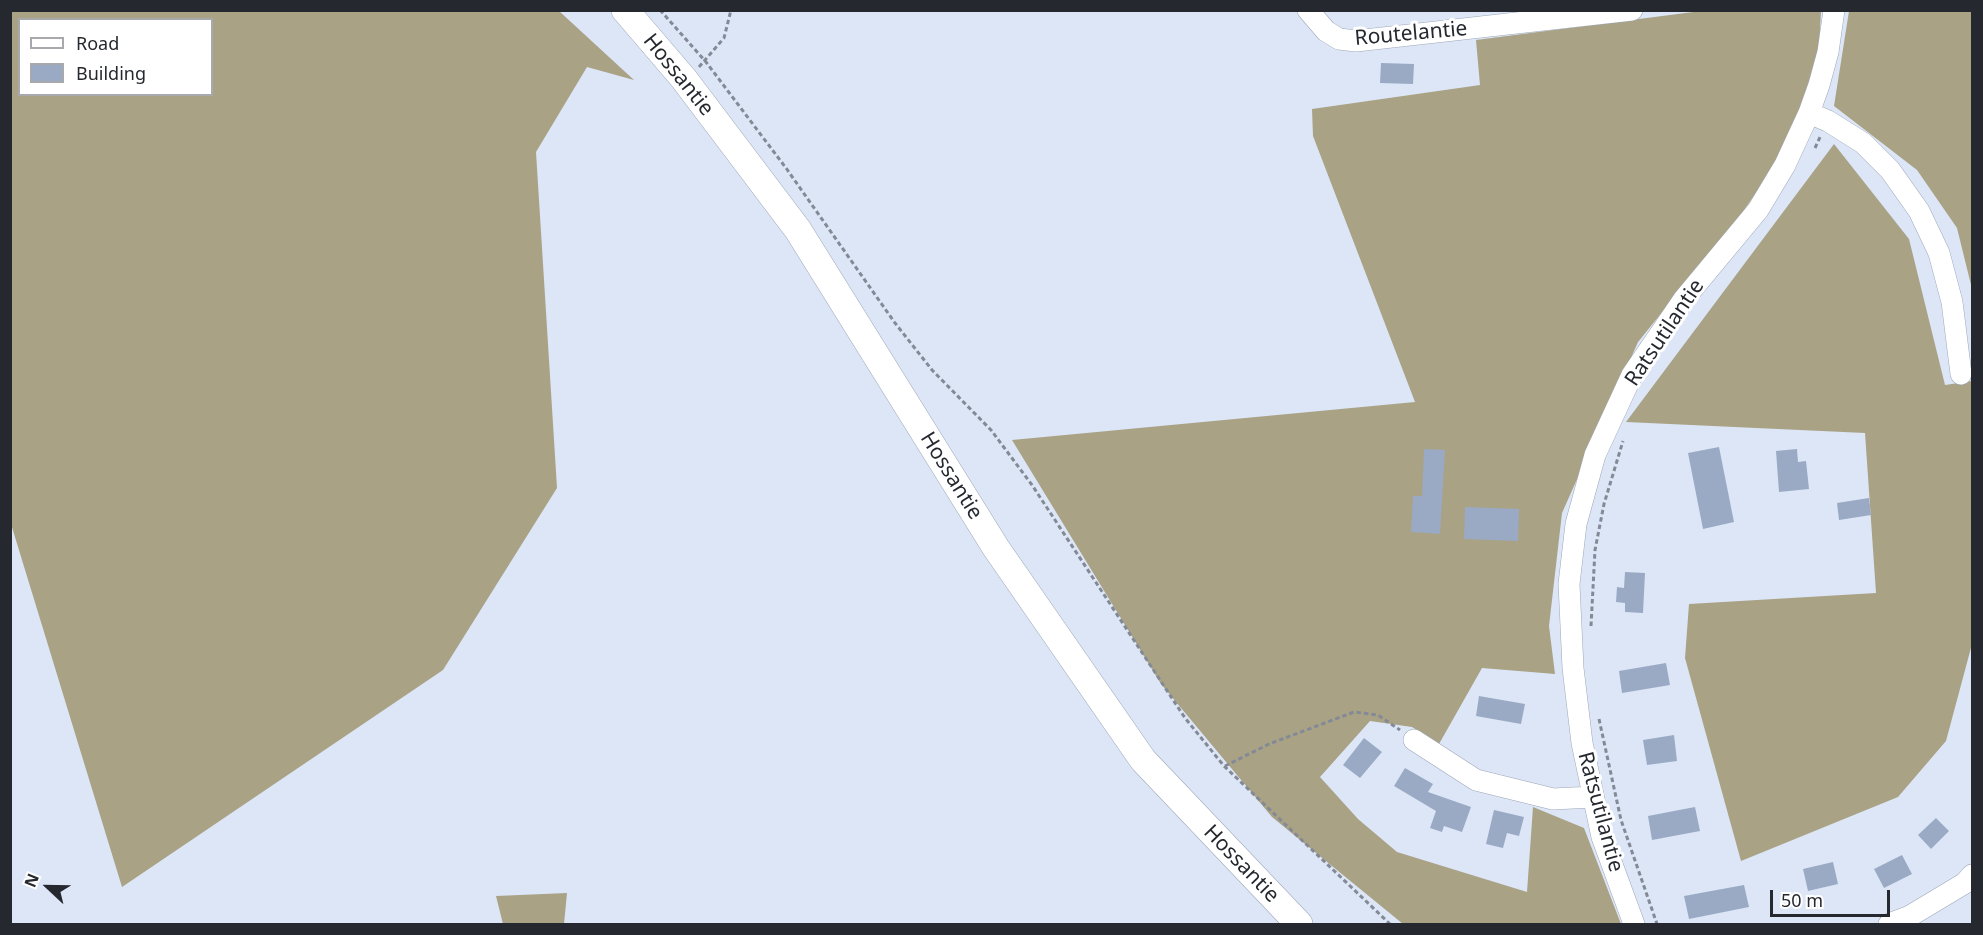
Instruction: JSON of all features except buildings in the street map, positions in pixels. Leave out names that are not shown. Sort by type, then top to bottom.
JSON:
[{"type":"main road","name":"Hossantie","points":[[625,10],[684,79],[798,230],[996,548],[1143,760],[1299,924]]},
{"type":"street","name":"Routelantie","points":[[1308,10],[1326,32],[1339,39],[1356,41],[1481,19],[1632,10]]},
{"type":"street","name":"Ratsutilantie","points":[[1634,924],[1602,837],[1582,743],[1573,668],[1569,584],[1576,524],[1595,455],[1632,375],[1684,299],[1758,210],[1785,165],[1819,117],[1834,10]]},
{"type":"street","points":[[1819,117],[1863,143],[1890,170],[1919,211],[1939,253],[1952,302],[1960,374]]},
{"type":"street","points":[[1414,740],[1476,780],[1553,798],[1593,797]]},
{"type":"street","points":[[1889,924],[1910,916],[1970,883]]},
{"type":"path","points":[[660,10],[706,62],[786,168],[895,323],[932,370],[991,430],[1032,485],[1185,718],[1224,766],[1390,924]]},
{"type":"path","points":[[684,79],[706,62],[724,38],[731,10]]},
{"type":"path","points":[[1813,152],[1819,117]]},
{"type":"path","points":[[1591,629],[1595,550],[1604,504],[1626,432]]},
{"type":"path","points":[[1598,710],[1621,820],[1657,924]]},
{"type":"path","points":[[1224,766],[1269,744],[1354,712],[1378,715],[1414,740]]},
{"type":"shaded area","points":[[10,11],[559,11],[634,80],[587,67],[536,152],[557,488],[443,670],[122,887],[11,524]]},
{"type":"shaded area","points":[[1701,11],[1821,11],[1819,49],[1799,113],[1773,168],[1742,213],[1638,342],[1562,513],[1549,626],[1555,674],[1482,668],[1439,744],[1412,727],[1370,721],[1320,777],[1358,819],[1397,852],[1527,892],[1533,807],[1584,828],[1621,924],[1403,924],[1272,817],[1161,684],[1012,440],[1415,402],[1313,136],[1312,109],[1480,85],[1476,40]]},
{"type":"shaded area","points":[[1849,11],[1972,12],[1972,289],[1957,228],[1917,170],[1834,106]]},
{"type":"shaded area","points":[[1834,144],[1909,239],[1945,385],[1972,381],[1972,644],[1946,741],[1898,797],[1741,861],[1685,658],[1689,604],[1876,593],[1865,433],[1626,422]]},
{"type":"shaded area","points":[[567,893],[564,924],[503,924],[496,896]]}]
